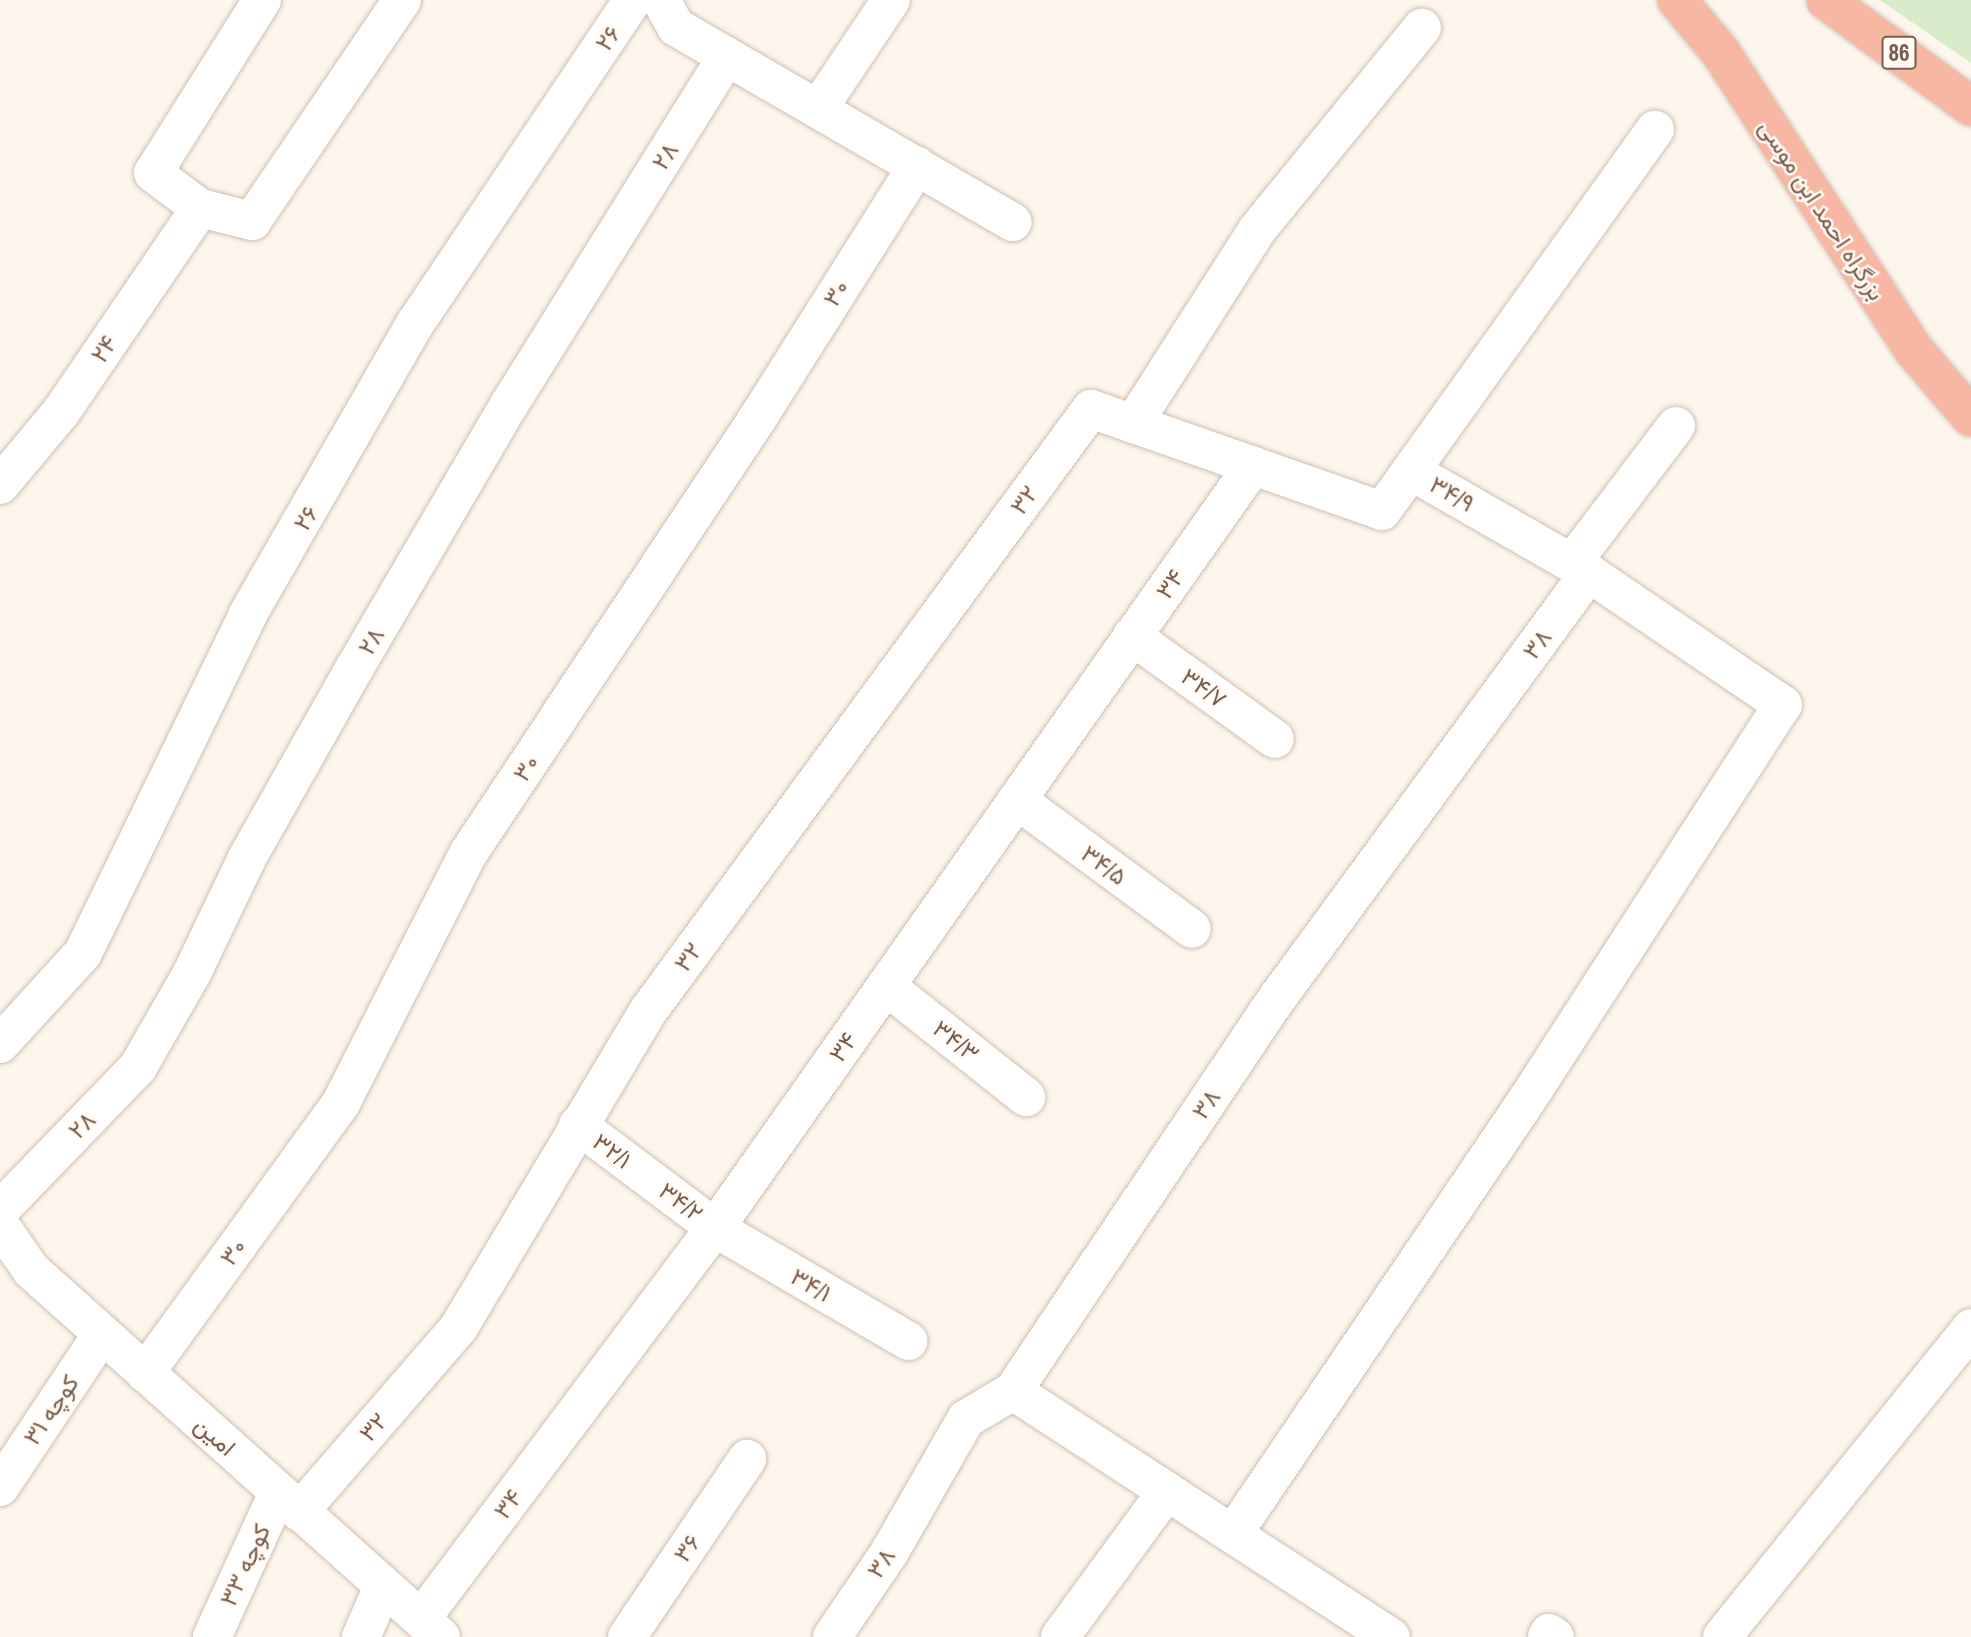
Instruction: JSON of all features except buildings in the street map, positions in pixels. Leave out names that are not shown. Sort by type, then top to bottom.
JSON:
[{"type":"highway","name":"بزرگراه احمد ابن موسی","points":[[1676,0],[1721,53],[1913,349],[1971,417]]},
{"type":"highway","name":"86","points":[[1826,0],[1971,106]]},
{"type":"street","points":[[262,0],[153,173],[200,208],[252,221],[402,0]]},
{"type":"street","name":"۲۶","points":[[0,1044],[83,953],[248,614],[415,324],[634,0]]},
{"type":"street","points":[[661,0],[676,27],[1013,222]]},
{"type":"street","points":[[818,109],[891,0]]},
{"type":"street","points":[[1423,28],[1257,230],[1133,424],[1382,511],[1655,130]]},
{"type":"street","name":"۲۸","points":[[0,1210],[138,1066],[192,973],[247,858],[368,645],[509,405],[727,56]]},
{"type":"street","name":"۳۰","points":[[145,1373],[341,1103],[468,854],[759,416],[917,166]]},
{"type":"street","name":"۲۴","points":[[0,485],[61,412],[200,208]]},
{"type":"street","name":"۳۲","points":[[289,1503],[460,1327],[649,1010],[1091,409],[1133,424]]},
{"type":"street","name":"۳۸","points":[[832,1637],[890,1553],[966,1419],[1013,1391],[1278,997],[1580,568],[1676,426]]},
{"type":"street","name":"۳۴","points":[[431,1628],[1253,466]]},
{"type":"street","name":"۳۴/۹","points":[[1233,1534],[1528,1100],[1783,705],[1580,568],[1411,471]]},
{"type":"street","name":"۳۴/۷","points":[[1132,636],[1275,739]]},
{"type":"street","name":"۳۴/۵","points":[[1017,800],[1192,929]]},
{"type":"street","name":"۳۴/۳","points":[[886,986],[1027,1097]]},
{"type":"street","name":"۳۲/۱","points":[[578,1125],[646,1176]]},
{"type":"street","name":"۳۴/۲","points":[[646,1176],[715,1228]]},
{"type":"street","name":"امین","points":[[0,1225],[31,1270],[431,1628]]},
{"type":"street","name":"۳۴/۱","points":[[715,1228],[908,1341]]},
{"type":"street","points":[[1722,1637],[1971,1328]]},
{"type":"street","name":"کوچه ۳۱","points":[[0,1487],[102,1334]]},
{"type":"street","points":[[1013,1391],[1391,1637]]},
{"type":"street","name":"۳۶","points":[[627,1637],[747,1459]]},
{"type":"street","points":[[1060,1637],[1167,1491]]},
{"type":"street","name":"کوچه ۳۳","points":[[212,1637],[289,1503]]},
{"type":"street","points":[[361,1637],[383,1587]]},
{"type":"green space","points":[[1880,0],[1971,0],[1971,63]]}]
